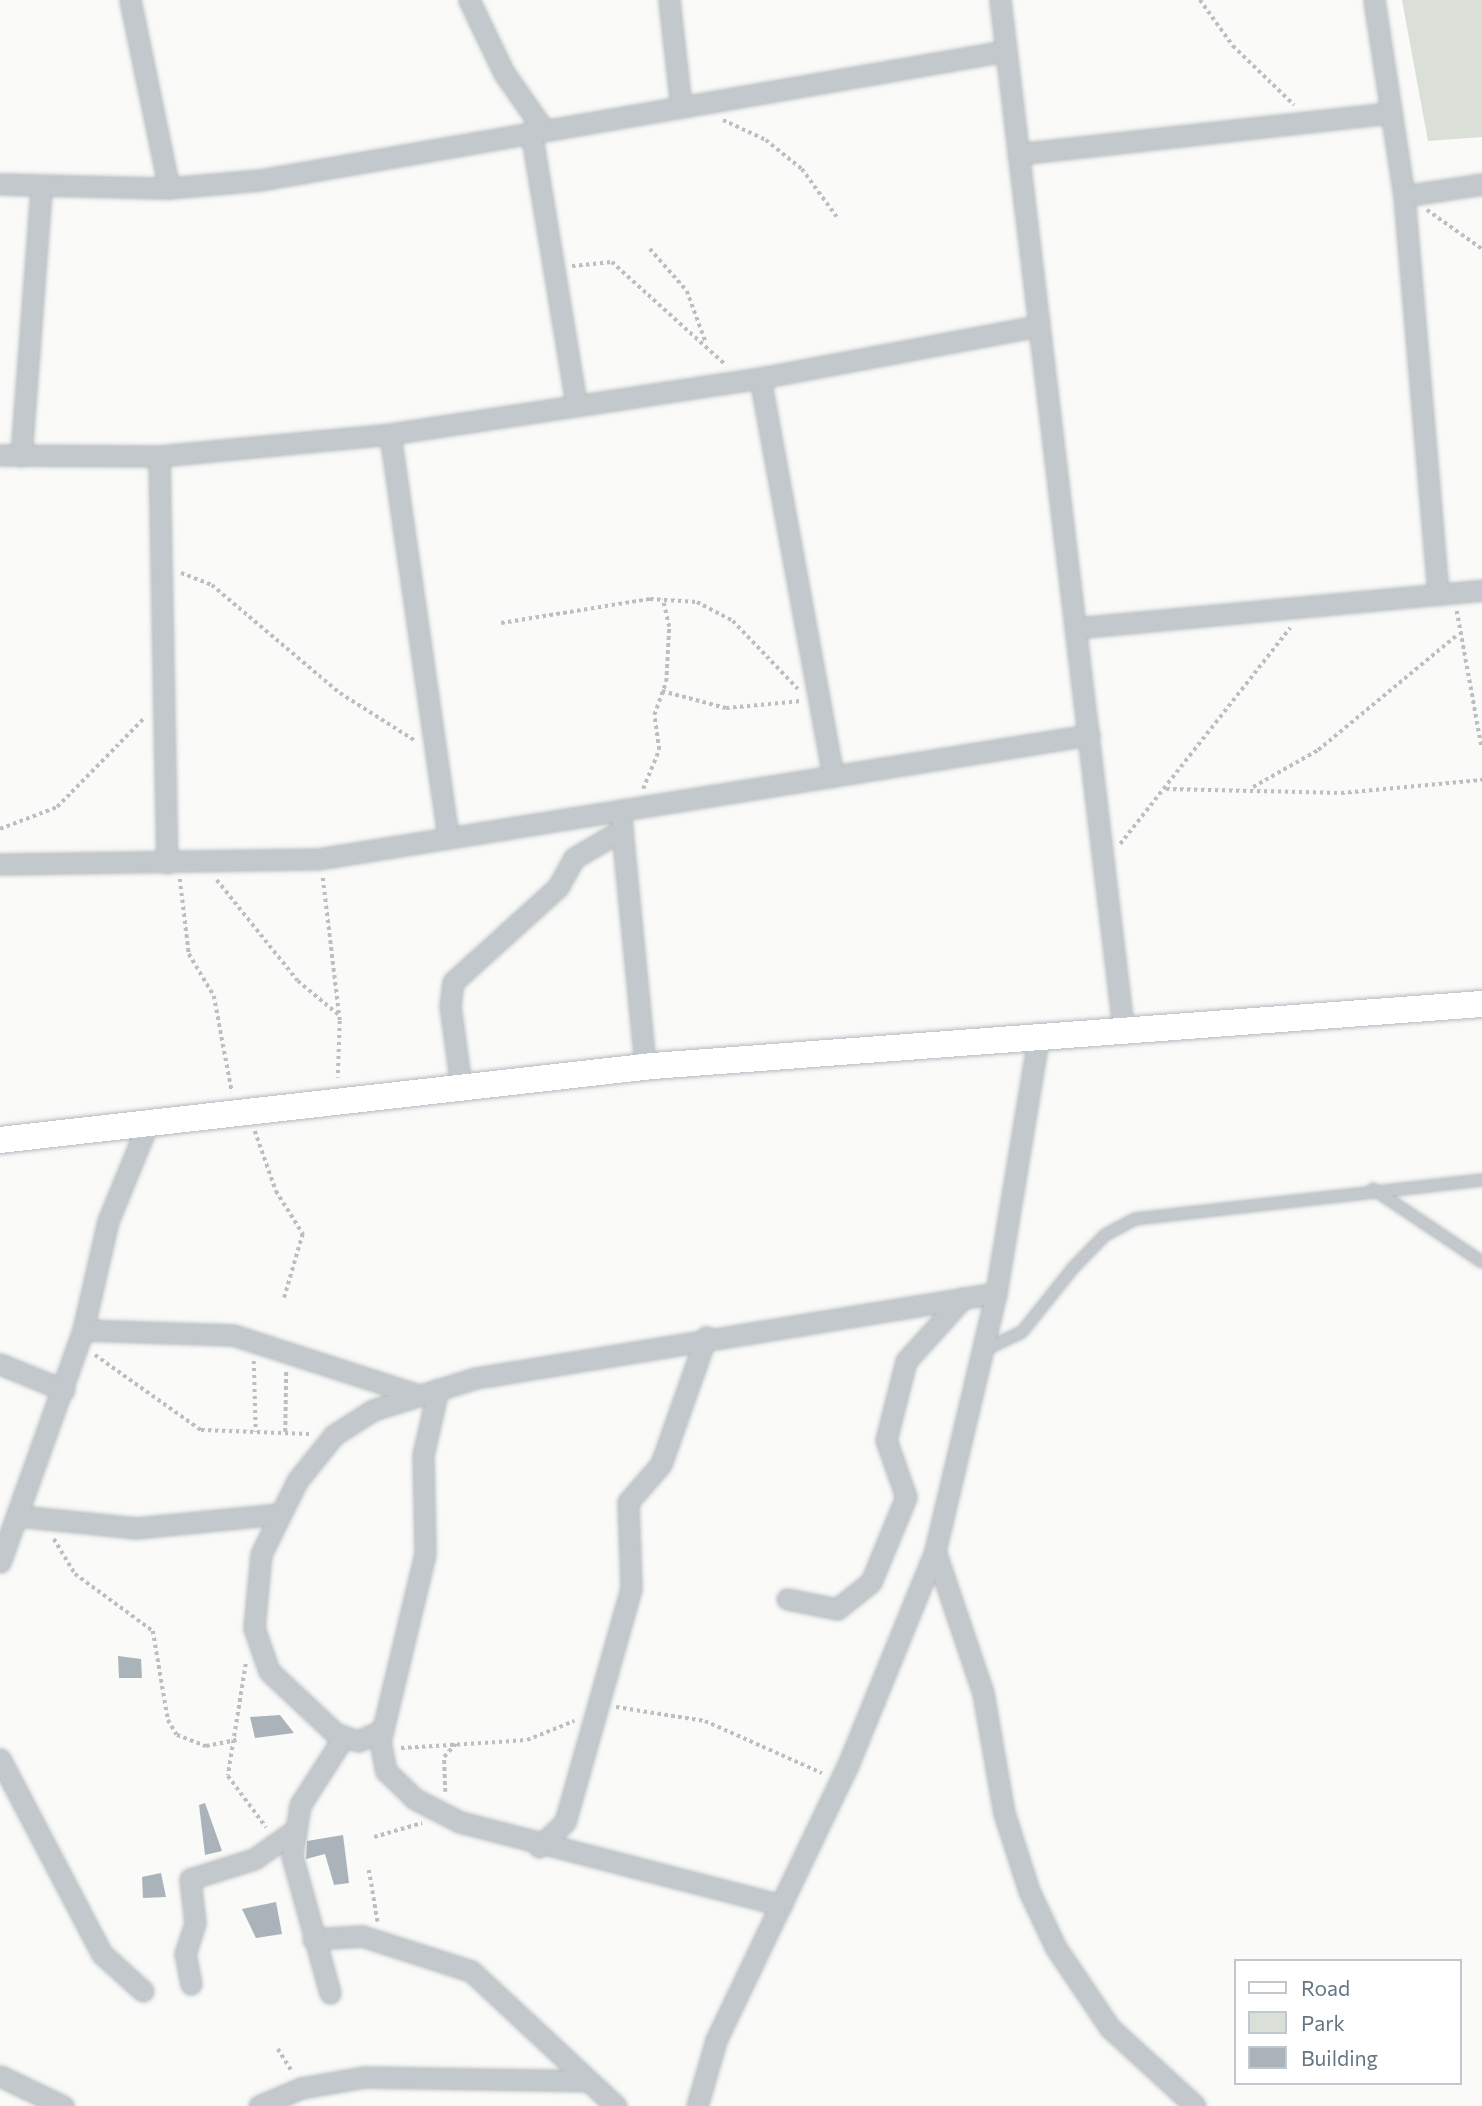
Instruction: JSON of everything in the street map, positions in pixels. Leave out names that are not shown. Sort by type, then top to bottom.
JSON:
[{"type":"street","points":[[130,0],[169,188]]},
{"type":"street","points":[[469,0],[504,73],[537,130],[553,270],[576,404]]},
{"type":"street","points":[[669,0],[681,107]]},
{"type":"street","points":[[1000,0],[1123,1027]]},
{"type":"street","points":[[1374,0],[1388,113],[1410,195],[1447,594]]},
{"type":"street","points":[[0,184],[41,189],[169,188],[348,168],[537,130],[1005,51]]},
{"type":"street","points":[[1018,154],[1388,113]]},
{"type":"street","points":[[1410,195],[1482,184]]},
{"type":"street","points":[[20,456],[41,189]]},
{"type":"street","points":[[0,456],[159,456],[390,434],[760,378],[1037,326]]},
{"type":"street","points":[[760,378],[833,776]]},
{"type":"street","points":[[390,434],[448,837]]},
{"type":"street","points":[[159,456],[164,685],[174,863]]},
{"type":"street","points":[[1075,628],[1482,590]]},
{"type":"street","points":[[0,864],[201,863],[318,859],[1089,735]]},
{"type":"street","points":[[627,808],[622,830],[645,1066]]},
{"type":"street","points":[[461,1086],[450,1006],[453,982],[558,887],[574,859],[622,830]]},
{"type":"street","points":[[0,1140],[147,1126],[461,1086],[645,1066],[1039,1033],[1482,1004]]},
{"type":"street","points":[[697,2106],[716,2040],[839,1783],[935,1551],[996,1293],[1039,1033]]},
{"type":"street","points":[[0,1562],[64,1390],[81,1336],[108,1221],[147,1126]]},
{"type":"street","points":[[381,1735],[369,1739],[343,1738],[268,1671],[254,1628],[255,1582],[280,1514],[334,1435],[373,1410],[428,1392],[706,1337],[996,1293]]},
{"type":"street","points":[[787,1599],[837,1609],[855,1601],[872,1582],[905,1503],[886,1440],[906,1361],[963,1298]]},
{"type":"street","points":[[81,1336],[256,1341],[428,1392]]},
{"type":"street","points":[[539,1847],[565,1822],[631,1588],[628,1502],[661,1464],[706,1337]]},
{"type":"street","points":[[0,1364],[64,1390]]},
{"type":"street","points":[[428,1392],[423,1455],[425,1554],[381,1735],[380,1758],[395,1785],[436,1810],[539,1847],[781,1905]]},
{"type":"street","points":[[10,1530],[47,1520],[136,1528],[280,1514]]},
{"type":"street","points":[[935,1551],[983,1693],[1004,1813],[1029,1891],[1056,1948],[1110,2028],[1195,2106]]},
{"type":"street","points":[[330,1993],[292,1856],[300,1805],[343,1738]]},
{"type":"street","points":[[0,1759],[102,1954],[143,1991]]},
{"type":"street","points":[[191,1984],[184,1954],[195,1923],[190,1879],[254,1859],[294,1830]]},
{"type":"street","points":[[313,1939],[351,1936],[380,1942],[471,1971],[585,2081],[616,2106]]},
{"type":"street","points":[[0,2076],[63,2106]]},
{"type":"street","points":[[259,2106],[302,2088],[365,2077],[585,2081]]},
{"type":"lane","points":[[982,1352],[1022,1332],[1081,1259],[1135,1219],[1373,1189],[1482,1180]]},
{"type":"lane","points":[[1373,1189],[1482,1262]]},
{"type":"path","points":[[1200,0],[1233,46],[1311,120]]},
{"type":"path","points":[[707,103],[723,120],[766,140],[802,169],[836,217]]},
{"type":"path","points":[[1410,195],[1433,217],[1482,249]]},
{"type":"path","points":[[650,249],[687,291],[707,345]]},
{"type":"path","points":[[553,270],[612,262],[707,345],[738,381]]},
{"type":"path","points":[[162,571],[212,584],[340,693],[436,754]]},
{"type":"path","points":[[1447,594],[1482,749]]},
{"type":"path","points":[[627,808],[658,757],[654,715],[662,691],[669,627],[663,600]]},
{"type":"path","points":[[501,622],[663,600],[702,603],[733,621],[807,700],[726,708],[662,691]]},
{"type":"path","points":[[1102,864],[1166,789],[1242,682],[1309,608]]},
{"type":"path","points":[[1251,788],[1318,751],[1458,634]]},
{"type":"path","points":[[0,829],[62,802],[75,782],[141,725],[164,685]]},
{"type":"path","points":[[1166,789],[1251,788],[1340,793],[1482,779]]},
{"type":"path","points":[[318,859],[331,906],[340,1016],[338,1101]]},
{"type":"path","points":[[174,863],[189,954],[214,996],[242,1114],[276,1191],[303,1234],[284,1299]]},
{"type":"path","points":[[201,863],[263,931],[298,981],[340,1016]]},
{"type":"path","points":[[81,1336],[201,1430],[334,1435]]},
{"type":"path","points":[[256,1341],[256,1432]]},
{"type":"path","points":[[285,1432],[287,1349]]},
{"type":"path","points":[[47,1520],[75,1574],[153,1631],[168,1720],[177,1735],[206,1746],[236,1740]]},
{"type":"path","points":[[254,1628],[230,1784],[278,1843]]},
{"type":"path","points":[[381,1735],[407,1749],[457,1742],[527,1740],[595,1708],[638,1706],[705,1721],[839,1783]]},
{"type":"path","points":[[374,1837],[420,1824],[436,1810],[445,1794],[444,1757],[457,1742]]},
{"type":"path","points":[[369,1870],[380,1942]]},
{"type":"path","points":[[278,2049],[302,2088]]},
{"type":"green space","points":[[1402,0],[1482,0],[1482,137],[1428,141]]},
{"type":"building","points":[[118,1656],[141,1659],[142,1678],[119,1678]]},
{"type":"building","points":[[280,1715],[294,1733],[255,1738],[250,1717]]},
{"type":"building","points":[[205,1803],[222,1851],[205,1855],[199,1805]]},
{"type":"building","points":[[343,1835],[349,1883],[334,1885],[325,1854],[306,1859],[307,1841]]},
{"type":"building","points":[[161,1873],[166,1897],[143,1898],[142,1877]]},
{"type":"building","points":[[276,1902],[282,1934],[256,1938],[242,1909]]}]
